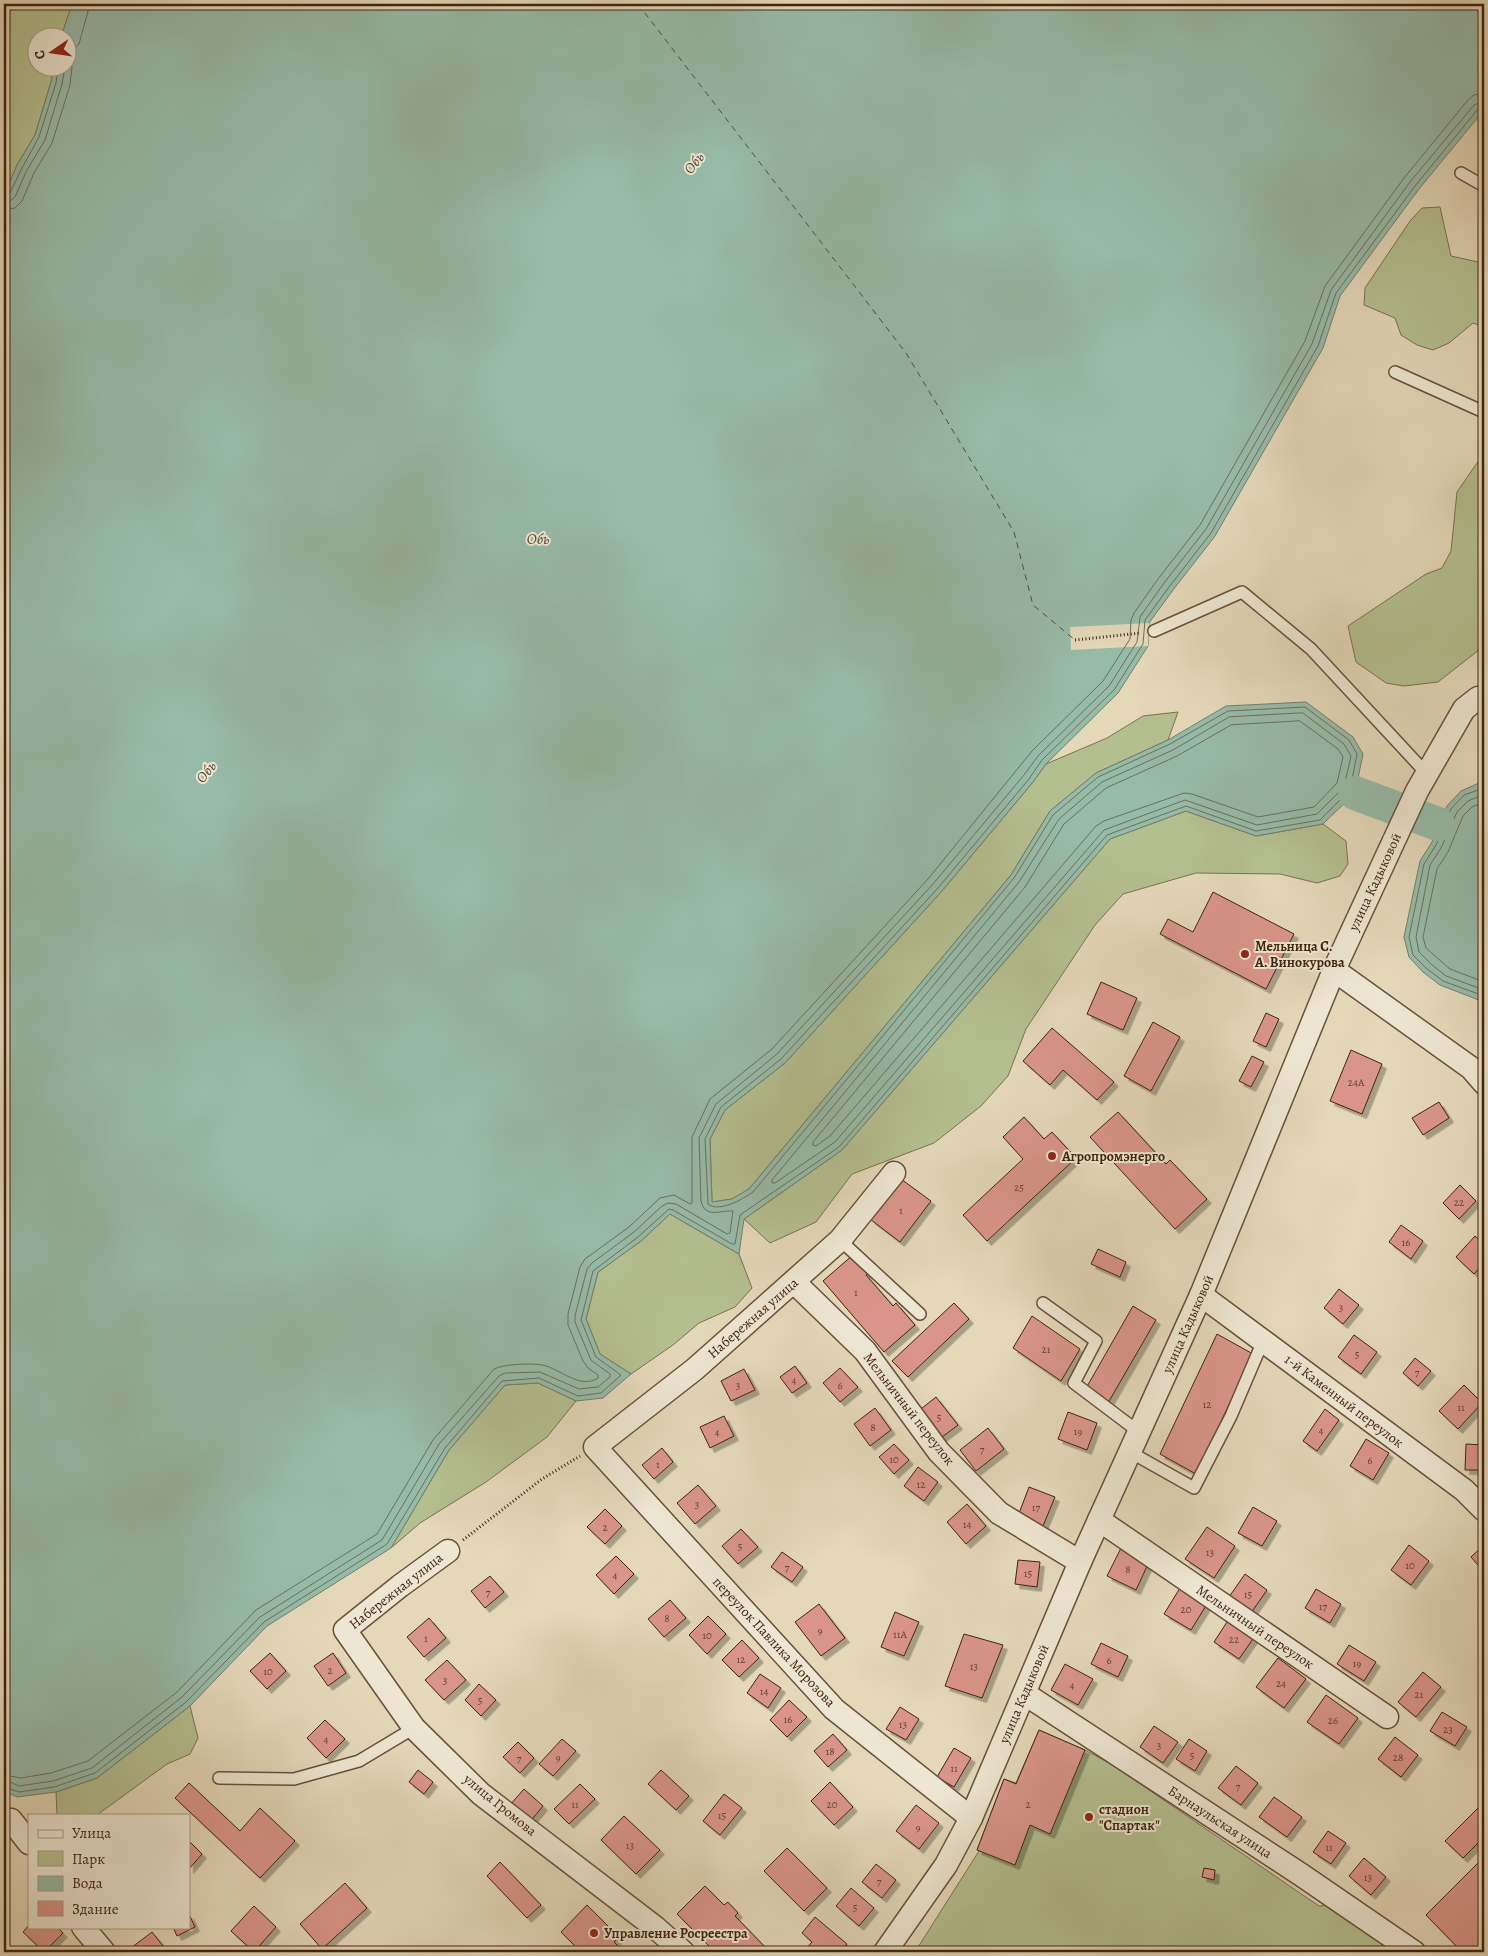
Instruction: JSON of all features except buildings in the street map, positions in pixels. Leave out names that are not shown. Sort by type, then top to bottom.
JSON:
[{"type":"street","name":"улица Кадыковой","points":[[885,1952],[946,1865],[971,1818],[1080,1562],[1201,1295],[1334,970],[1422,782],[1464,709],[1482,697]]},
{"type":"street","points":[[1334,970],[1470,1068],[1484,1083]]},
{"type":"street","name":"Набережная улица","points":[[595,1447],[695,1369],[840,1240],[894,1173]]},
{"type":"street","name":"Мельничный переулок","points":[[794,1282],[865,1352],[939,1452],[999,1513],[1080,1562]]},
{"type":"street","name":"1-й Каменный переулок","points":[[1201,1295],[1464,1490],[1484,1510]]},
{"type":"street","name":"переулок Павлика Морозова","points":[[595,1447],[834,1709],[971,1818]]},
{"type":"street","name":"Мельничный переулок","points":[[1099,1520],[1387,1717]]},
{"type":"street","name":"Набережная улица","points":[[345,1630],[448,1551]]},
{"type":"street","name":"улица Громова","points":[[345,1630],[414,1728],[481,1794],[656,1928],[683,1952]]},
{"type":"street","name":"Барнаульская улица","points":[[1025,1694],[1300,1874],[1414,1952]]},
{"type":"street","points":[[11,1820],[28,1842]]},
{"type":"street","points":[[84,1928],[104,1952]]},
{"type":"lane","points":[[1461,173],[1484,186]]},
{"type":"lane","points":[[1395,372],[1484,412]]},
{"type":"lane","points":[[1154,631],[1242,592],[1310,649],[1422,782]]},
{"type":"lane","points":[[840,1240],[920,1314]]},
{"type":"lane","points":[[1043,1303],[1096,1341],[1074,1383],[1139,1432]]},
{"type":"lane","points":[[1130,1452],[1194,1488],[1231,1416],[1263,1341]]},
{"type":"lane","points":[[219,1778],[294,1779],[359,1760],[414,1728]]},
{"type":"path","points":[[1074,640],[1154,631]]},
{"type":"path","points":[[448,1551],[542,1479],[595,1447]]},
{"type":"green space","points":[[4,4],[72,4],[64,28],[28,28],[28,78],[52,78],[35,135],[17,165],[4,196]]},
{"type":"green space","points":[[1440,207],[1451,256],[1483,263],[1484,265],[1484,327],[1473,323],[1449,343],[1433,350],[1417,345],[1401,335],[1395,318],[1364,305],[1365,288],[1410,221],[1422,208]]},
{"type":"green space","points":[[1484,453],[1484,646],[1438,682],[1404,686],[1386,683],[1356,662],[1348,626],[1426,574],[1442,568],[1451,551],[1457,492]]},
{"type":"green space","points":[[1178,712],[1168,740],[1096,773],[1050,811],[1011,875],[749,1189],[732,1199],[712,1202],[710,1139],[725,1110],[785,1063],[942,891],[1046,764],[1107,738],[1143,716]]},
{"type":"green space","points":[[1186,811],[1256,836],[1323,824],[1346,841],[1348,864],[1340,876],[1317,883],[1280,874],[1196,873],[1123,894],[1095,925],[1026,1029],[1008,1076],[981,1106],[934,1143],[852,1174],[816,1222],[770,1243],[744,1219],[842,1150],[1110,839]]},
{"type":"green space","points":[[670,1214],[739,1254],[752,1288],[735,1307],[699,1323],[673,1345],[631,1374],[600,1354],[586,1319],[598,1272],[641,1241]]},
{"type":"green space","points":[[538,1383],[576,1401],[547,1437],[486,1482],[420,1523],[391,1548],[449,1450],[505,1385]]},
{"type":"green space","points":[[190,1706],[198,1738],[190,1754],[167,1764],[98,1814],[57,1814],[56,1792],[97,1778]]},
{"type":"green space","name":"стадион \"Спартак\"","points":[[1039,1730],[1085,1750],[1111,1764],[1319,1906],[1331,1905],[1382,1939],[1387,1952],[915,1952],[979,1851],[977,1850],[1004,1779],[1016,1783]]},
{"type":"water","name":"Обь","points":[[72,4],[1484,4],[1484,110],[1419,189],[1340,296],[1323,348],[1215,536],[1149,623],[1148,646],[1118,693],[1046,764],[942,891],[785,1063],[725,1110],[710,1139],[712,1202],[732,1199],[749,1189],[1011,875],[1050,811],[1096,773],[1168,740],[1226,706],[1306,702],[1353,737],[1363,754],[1355,793],[1323,824],[1256,836],[1186,811],[1110,839],[842,1150],[744,1219],[739,1254],[670,1214],[641,1241],[598,1272],[586,1319],[600,1354],[631,1374],[603,1398],[576,1401],[538,1383],[505,1385],[449,1450],[391,1548],[267,1626],[190,1706],[97,1778],[56,1792],[17,1797],[8,1793],[4,1794],[4,196],[17,165],[35,135],[52,78],[78,78],[78,28],[64,28]]},
{"type":"water","points":[[1479,783],[1484,783],[1484,1002],[1440,985],[1423,972],[1409,957],[1404,937],[1420,861],[1432,842],[1447,806],[1461,791]]},
{"type":"pier","points":[[1149,623],[1148,646],[1071,650],[1070,627]]},
{"type":"waterway","points":[[1355,793],[1438,824]]},
{"type":"ferry route","points":[[638,4],[906,353],[1014,532],[1033,605],[1075,640]]},
{"type":"place","name":"Мельница С. А. Винокурова","points":[[1245,954]]},
{"type":"place","name":"Агропромэнерго","points":[[1052,1156]]},
{"type":"place","name":"стадион \"Спартак\"","points":[[1089,1817]]},
{"type":"place","name":"Управление Росреестра","points":[[594,1933]]}]
